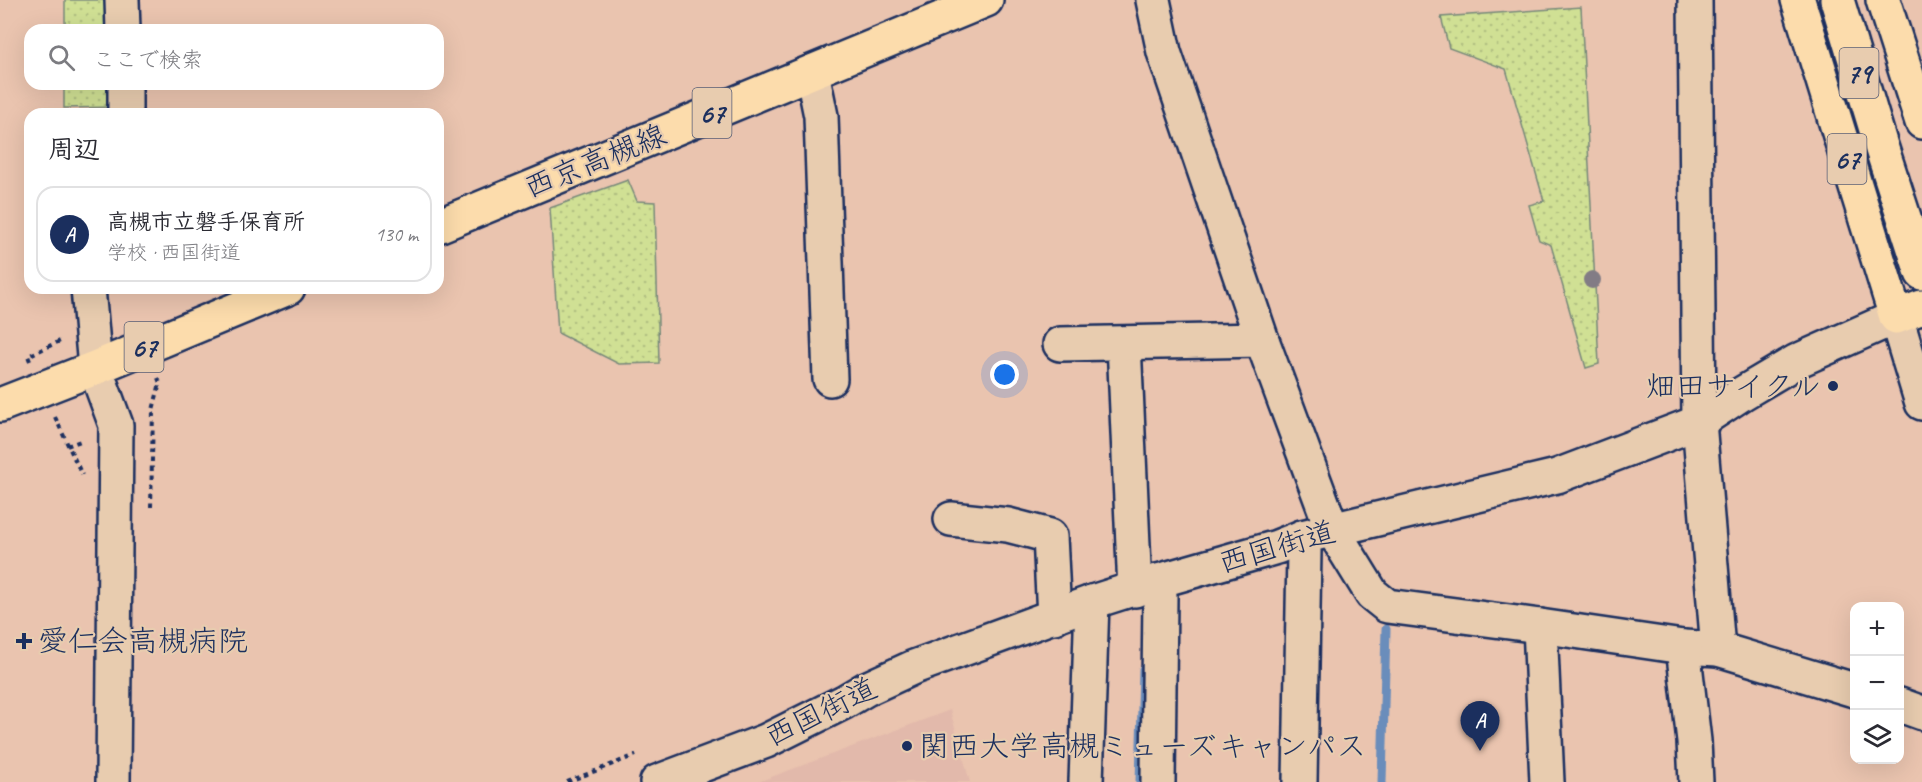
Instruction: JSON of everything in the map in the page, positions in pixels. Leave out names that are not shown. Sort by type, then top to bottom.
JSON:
[{"type":"main road","name":"西京高槻線","points":[[444,224],[986,0]]},
{"type":"main road","name":"67","points":[[1798,0],[1909,312]]},
{"type":"main road","name":"79","points":[[1837,0],[1922,273]]},
{"type":"main road","points":[[1883,0],[1922,122]]},
{"type":"main road","name":"67","points":[[0,405],[274,294]]},
{"type":"street","points":[[122,0],[123,24]]},
{"type":"street","points":[[1153,0],[1164,52],[1262,340],[1317,533],[1372,594],[1388,606],[1683,647],[1718,649],[1850,689]]},
{"type":"street","points":[[1695,0],[1699,422],[1718,649]]},
{"type":"street","points":[[812,72],[821,116],[830,379]]},
{"type":"street","points":[[125,90],[125,108]]},
{"type":"street","points":[[89,294],[95,368],[116,425],[113,782]]},
{"type":"street","points":[[1909,312],[1922,403]]},
{"type":"street","name":"西国街道","points":[[657,782],[765,741],[914,667],[1092,603],[1317,533],[1557,476],[1699,422],[1797,361],[1909,312]]},
{"type":"street","points":[[1060,345],[1262,340]]},
{"type":"street","points":[[1124,343],[1146,585],[1160,596],[1158,782]]},
{"type":"street","points":[[951,519],[1008,525],[1050,536],[1054,617]]},
{"type":"street","points":[[1300,782],[1304,551],[1317,533]]},
{"type":"street","points":[[1086,782],[1092,603]]},
{"type":"street","points":[[1540,626],[1548,782]]},
{"type":"street","points":[[1683,647],[1694,741],[1696,782]]},
{"type":"street","points":[[1904,707],[1922,713]]},
{"type":"path","points":[[28,356],[58,342]]},
{"type":"shaded area","name":"関西大学高槻ミューズキャンパス","points":[[950,710],[970,782],[758,782]]},
{"type":"green space","points":[[65,0],[120,0],[119,24],[65,24]]},
{"type":"green space","points":[[1581,7],[1599,364],[1586,368],[1551,245],[1539,240],[1529,205],[1544,201],[1506,69],[1449,48],[1441,17]]},
{"type":"green space","points":[[64,90],[118,90],[118,107],[64,108]]},
{"type":"green space","points":[[628,180],[637,201],[655,202],[659,363],[619,364],[558,333],[550,208]]},
{"type":"waterway","points":[[1382,782],[1386,629]]},
{"type":"waterway","points":[[1140,782],[1143,669]]},
{"type":"place","name":"畑田サイクル","points":[[1833,386]]},
{"type":"place","name":"愛仁会高槻病院","points":[[24,641]]},
{"type":"place","name":"関西大学高槻ミューズキャンパス","points":[[907,746]]},
{"type":"place","name":"高槻市立磐手保育所","points":[[1480,751]]}]
